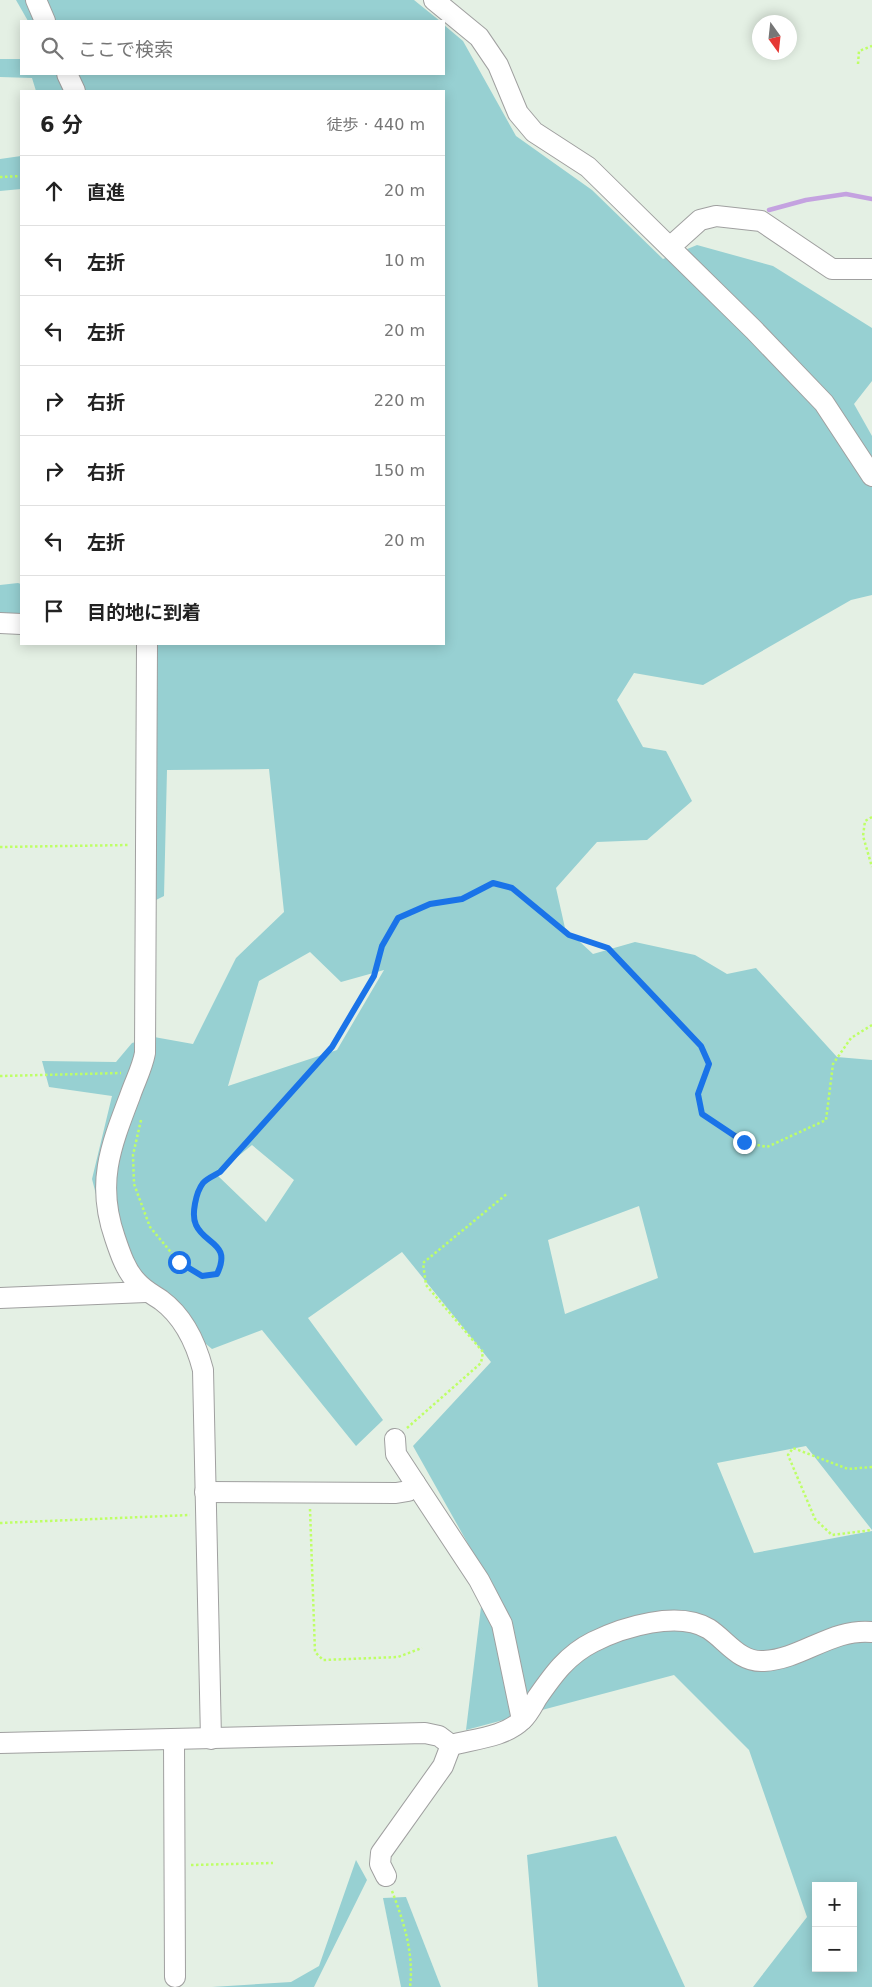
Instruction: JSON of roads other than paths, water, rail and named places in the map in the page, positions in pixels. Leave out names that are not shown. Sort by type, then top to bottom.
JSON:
[{"type":"street","points":[[36,0],[45,20]]},
{"type":"street","points":[[434,0],[479,37],[498,65],[518,113],[534,132],[588,167],[824,403],[872,476]]},
{"type":"street","points":[[67,75],[75,90]]},
{"type":"street","points":[[670,247],[700,220],[716,216],[761,221],[832,269],[872,269]]},
{"type":"street","points":[[0,623],[20,624]]},
{"type":"street","points":[[147,645],[145,1053],[142,1070],[116,1131],[106,1170],[105,1194],[108,1219],[122,1257],[134,1279],[146,1292],[161,1300],[181,1318],[198,1349],[203,1370],[211,1739]]},
{"type":"street","points":[[0,1298],[146,1292]]},
{"type":"street","points":[[394,1438],[396,1454],[479,1580],[502,1624],[522,1720]]},
{"type":"street","points":[[206,1492],[396,1493],[408,1491],[415,1483]]},
{"type":"street","points":[[0,1743],[425,1733],[439,1736],[451,1745],[499,1734],[522,1720],[558,1667],[592,1642],[645,1623],[681,1621],[708,1629],[742,1656],[761,1662],[780,1659],[856,1630],[872,1632]]},
{"type":"street","points":[[174,1740],[175,1977]]},
{"type":"street","points":[[386,1876],[380,1864],[381,1853],[443,1766],[451,1745]]},
{"type":"waterway","points":[[769,210],[806,200],[846,194],[872,199]]}]
